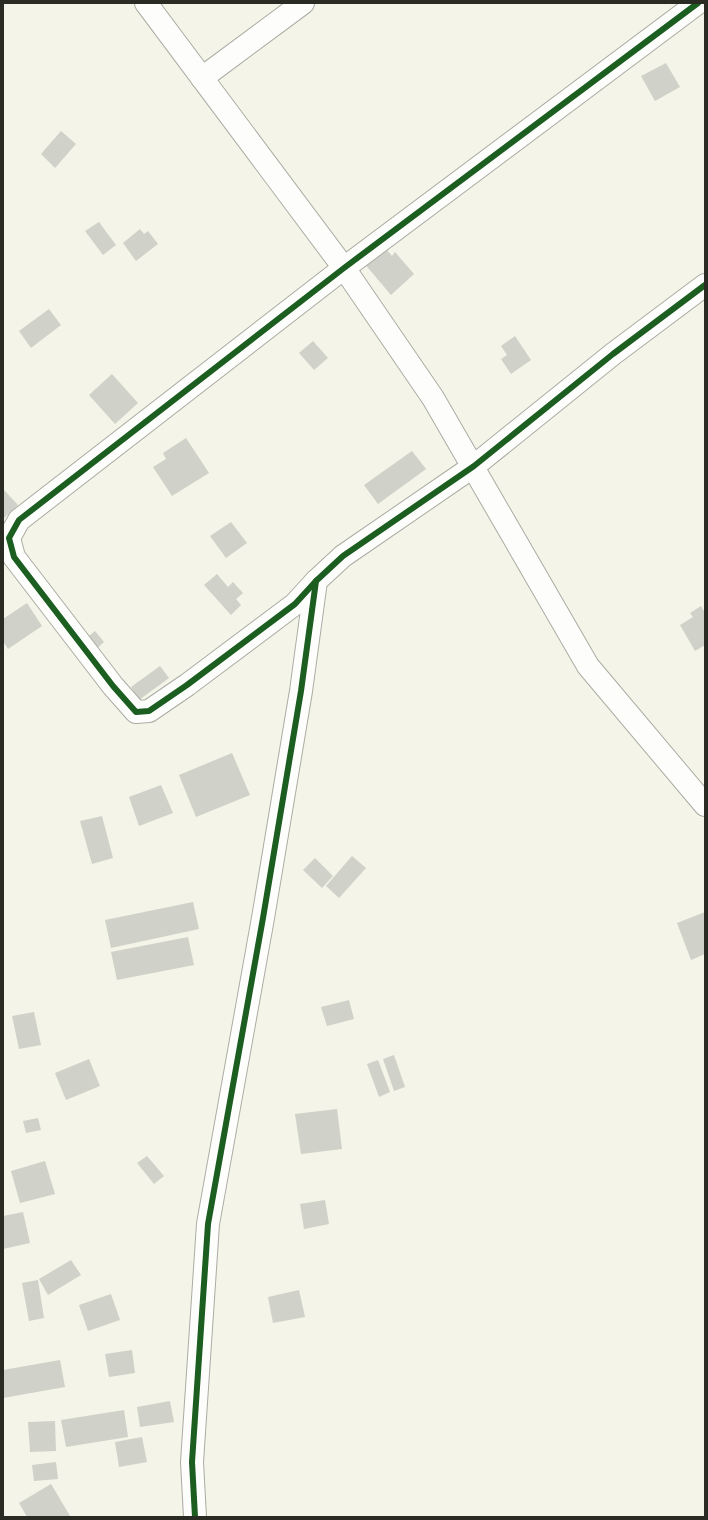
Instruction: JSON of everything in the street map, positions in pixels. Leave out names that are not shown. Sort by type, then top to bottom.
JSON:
[{"type":"street","points":[[146,3],[344,268],[434,398],[588,666],[705,805]]},
{"type":"street","points":[[202,78],[303,3]]},
{"type":"street","points":[[698,3],[344,268],[19,520],[9,538],[14,557],[113,686],[136,712],[149,711],[295,604],[316,581],[343,556],[474,466],[613,354],[705,286]]},
{"type":"street","points":[[195,1517],[192,1462],[208,1224],[297,715],[316,581]]},
{"type":"building","points":[[666,63],[680,87],[655,101],[641,76]]},
{"type":"building","points":[[61,131],[76,144],[55,168],[41,154]]},
{"type":"building","points":[[99,222],[116,245],[103,255],[85,231]]},
{"type":"building","points":[[140,229],[144,234],[148,231],[158,244],[136,261],[123,243]]},
{"type":"building","points":[[378,249],[382,254],[387,250],[392,256],[395,252],[414,274],[391,295],[363,262]]},
{"type":"building","points":[[49,309],[61,325],[31,348],[19,331]]},
{"type":"building","points":[[515,336],[531,360],[511,374],[501,359],[507,355],[501,346]]},
{"type":"building","points":[[313,341],[328,358],[314,370],[299,353]]},
{"type":"building","points":[[112,374],[138,403],[115,424],[89,395]]},
{"type":"building","points":[[186,438],[209,473],[172,496],[153,467],[166,459],[163,453]]},
{"type":"building","points":[[412,451],[426,469],[378,504],[364,485]]},
{"type":"building","points":[[3,489],[18,505],[3,519]]},
{"type":"building","points":[[231,522],[247,543],[226,558],[210,536]]},
{"type":"building","points":[[217,574],[228,587],[233,582],[243,593],[236,599],[241,605],[231,615],[204,585]]},
{"type":"building","points":[[27,603],[42,626],[8,649],[3,641],[3,619]]},
{"type":"building","points":[[701,606],[705,613],[705,645],[695,651],[680,625],[693,617],[690,613]]},
{"type":"building","points":[[95,631],[104,642],[92,653],[82,642]]},
{"type":"building","points":[[160,666],[169,678],[139,700],[131,687]]},
{"type":"building","points":[[232,753],[250,795],[196,817],[179,775]]},
{"type":"building","points":[[161,785],[173,813],[139,826],[129,797]]},
{"type":"building","points":[[102,816],[113,858],[92,864],[80,821]]},
{"type":"building","points":[[352,856],[366,868],[339,898],[326,886]]},
{"type":"building","points":[[315,858],[333,876],[322,888],[303,870]]},
{"type":"building","points":[[193,902],[199,929],[111,948],[105,920]]},
{"type":"building","points":[[705,912],[705,954],[691,960],[677,923]]},
{"type":"building","points":[[188,937],[194,965],[117,980],[111,952]]},
{"type":"building","points":[[349,1000],[354,1019],[327,1026],[321,1007]]},
{"type":"building","points":[[34,1012],[41,1045],[19,1049],[12,1016]]},
{"type":"building","points":[[394,1055],[405,1087],[394,1091],[383,1059]]},
{"type":"building","points":[[89,1059],[100,1086],[66,1100],[55,1073]]},
{"type":"building","points":[[378,1060],[390,1092],[379,1097],[367,1064]]},
{"type":"building","points":[[337,1109],[342,1149],[301,1154],[295,1114]]},
{"type":"building","points":[[38,1118],[41,1130],[26,1133],[23,1121]]},
{"type":"building","points":[[147,1156],[164,1176],[154,1184],[137,1163]]},
{"type":"building","points":[[45,1161],[55,1194],[20,1203],[11,1171]]},
{"type":"building","points":[[325,1200],[329,1224],[304,1229],[300,1204]]},
{"type":"building","points":[[23,1212],[30,1243],[3,1249],[3,1216]]},
{"type":"building","points":[[71,1260],[81,1275],[48,1295],[39,1279]]},
{"type":"building","points":[[38,1280],[44,1318],[29,1321],[22,1283]]},
{"type":"building","points":[[299,1290],[305,1317],[273,1323],[268,1297]]},
{"type":"building","points":[[111,1294],[120,1320],[88,1331],[79,1305]]},
{"type":"building","points":[[132,1350],[135,1373],[109,1377],[105,1354]]},
{"type":"building","points":[[60,1360],[65,1387],[3,1398],[3,1370]]},
{"type":"building","points":[[170,1401],[174,1422],[140,1427],[137,1407]]},
{"type":"building","points":[[124,1410],[128,1437],[66,1447],[61,1420]]},
{"type":"building","points":[[55,1421],[56,1451],[30,1452],[28,1422]]},
{"type":"building","points":[[142,1437],[147,1462],[119,1467],[115,1442]]},
{"type":"building","points":[[56,1462],[58,1479],[34,1481],[32,1465]]},
{"type":"building","points":[[51,1484],[70,1516],[27,1517],[19,1503]]},
{"type":"cycle path","points":[[316,581],[295,604],[187,685],[149,711],[136,712],[113,686],[14,557],[9,538],[19,520],[344,268],[698,3]]},
{"type":"cycle path","points":[[195,1517],[192,1462],[208,1224],[263,918],[301,691],[316,581],[343,556],[474,466],[613,354],[705,285]]}]
